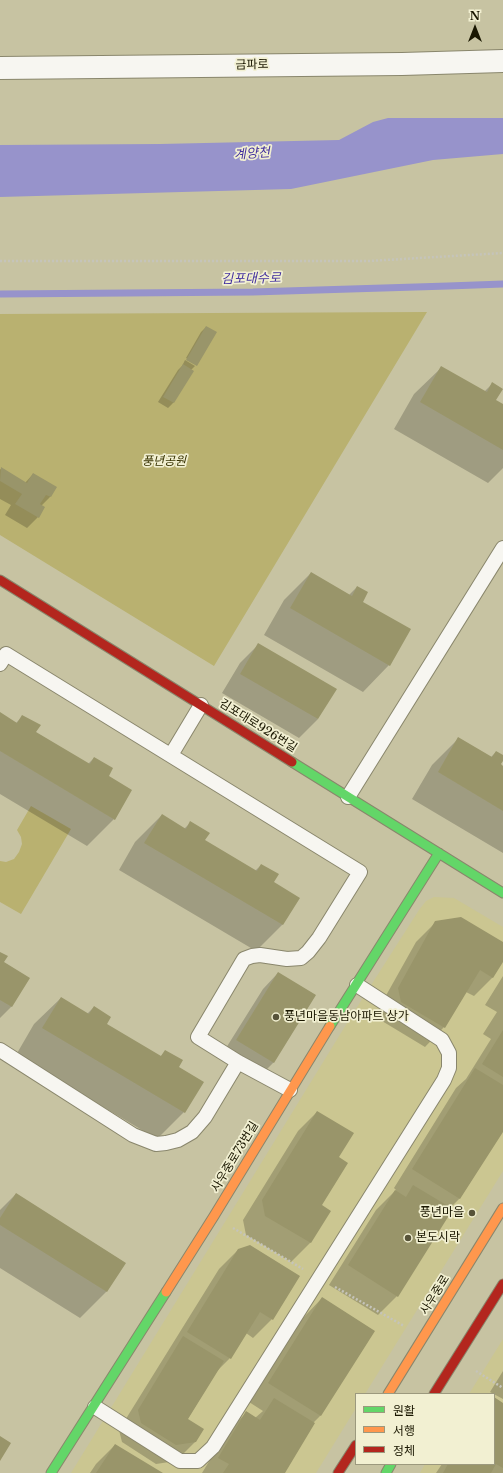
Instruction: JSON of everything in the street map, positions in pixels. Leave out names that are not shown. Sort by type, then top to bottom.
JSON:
[{"type":"street","name":"금파로","points":[[0,68],[402,64],[503,61]]},
{"type":"street","name":"김포대로926번길","points":[[0,580],[503,893]]},
{"type":"street","name":"사우중로73번길","points":[[52,1473],[95,1407],[214,1216],[290,1090],[439,853]]},
{"type":"street","name":"사우중로","points":[[389,1393],[503,1208]]},
{"type":"street","points":[[435,1393],[503,1284]]},
{"type":"street","points":[[338,1473],[355,1446]]},
{"type":"lane","points":[[348,797],[503,548]]},
{"type":"lane","points":[[0,664],[6,654],[360,872],[319,938],[301,958],[287,959],[260,955],[244,959],[198,1037],[238,1062],[290,1090]]},
{"type":"lane","points":[[171,755],[201,705]]},
{"type":"lane","points":[[95,1407],[180,1460],[198,1461],[213,1447],[318,1278],[440,1087],[449,1068],[449,1053],[442,1040],[357,985]]},
{"type":"lane","points":[[0,1050],[133,1135],[156,1144],[166,1144],[178,1140],[192,1132],[205,1117],[238,1062]]},
{"type":"path","points":[[0,261],[369,261],[503,253]]},
{"type":"path","points":[[214,1216],[318,1278],[423,1337]]},
{"type":"path","points":[[456,1359],[503,1388]]},
{"type":"shaded area","points":[[434,897],[454,898],[503,927],[503,1171],[366,1393],[355,1393],[355,1410],[316,1473],[71,1473],[352,1015],[426,901]]},
{"type":"shaded area","points":[[503,1339],[503,1473],[420,1473],[424,1465],[495,1465],[495,1393],[470,1393]]},
{"type":"green space","name":"풍년공원","points":[[427,312],[214,666],[0,535],[0,314]]},
{"type":"green space","points":[[31,806],[71,829],[21,914],[0,902],[0,861],[6,862],[14,859],[19,852],[22,844],[21,837],[17,830]]},
{"type":"water","name":"계양천","points":[[388,118],[503,118],[503,154],[433,160],[291,189],[0,197],[0,145],[160,144],[339,140],[373,122]]},
{"type":"building","points":[[206,326],[217,332],[197,366],[186,360]]},
{"type":"building","points":[[183,364],[194,371],[174,403],[163,397]]},
{"type":"building","points":[[441,366],[487,392],[492,382],[503,389],[496,400],[503,404],[503,450],[420,402]]},
{"type":"building","points":[[1,467],[27,483],[33,473],[57,487],[51,497],[46,495],[40,504],[45,507],[39,518],[15,504],[22,494],[0,481]]},
{"type":"building","points":[[311,572],[352,596],[357,586],[368,592],[363,602],[411,629],[390,666],[290,608]]},
{"type":"building","points":[[258,643],[337,689],[318,719],[240,674]]},
{"type":"building","points":[[0,712],[17,723],[22,715],[41,725],[36,732],[90,764],[94,757],[113,768],[109,776],[132,790],[115,820],[0,751]]},
{"type":"building","points":[[458,737],[492,757],[496,751],[503,755],[503,761],[501,764],[503,766],[503,811],[438,772]]},
{"type":"building","points":[[162,814],[186,829],[190,821],[210,833],[205,840],[257,871],[261,864],[279,874],[274,882],[300,898],[283,925],[144,843]]},
{"type":"building","points":[[461,917],[503,942],[503,962],[493,978],[480,970],[445,1028],[401,1002],[398,988],[435,921]]},
{"type":"building","points":[[0,952],[8,956],[4,962],[30,978],[12,1007],[0,1000]]},
{"type":"building","name":"풍년마을동남아파트 상가","points":[[278,972],[316,995],[274,1063],[236,1040]]},
{"type":"building","points":[[61,997],[89,1014],[94,1006],[111,1017],[107,1024],[161,1056],[165,1050],[183,1060],[179,1067],[204,1082],[185,1113],[42,1028]]},
{"type":"building","points":[[503,1030],[503,1077],[482,1064]]},
{"type":"building","points":[[475,1068],[503,1085],[503,1132],[460,1199],[412,1169]]},
{"type":"building","points":[[317,1111],[354,1133],[339,1157],[348,1163],[322,1205],[331,1211],[311,1243],[265,1216],[262,1200]]},
{"type":"building","points":[[413,1185],[453,1209],[398,1297],[348,1265],[395,1190],[406,1197]]},
{"type":"building","points":[[16,1193],[126,1263],[107,1292],[0,1225],[0,1218]]},
{"type":"building","points":[[250,1245],[300,1276],[273,1320],[260,1312],[231,1359],[187,1332],[238,1249]]},
{"type":"building","points":[[322,1297],[375,1331],[321,1416],[268,1383]]},
{"type":"building","points":[[183,1336],[224,1361],[188,1419],[204,1429],[196,1442],[176,1445],[141,1423],[138,1410]]},
{"type":"building","points":[[274,1398],[315,1423],[285,1473],[223,1473],[229,1464],[218,1458],[246,1411],[260,1420]]},
{"type":"building","points":[[495,1398],[503,1403],[503,1468],[496,1464],[491,1473],[443,1473],[447,1465],[495,1465]]},
{"type":"building","points":[[0,1436],[11,1443],[0,1461]]},
{"type":"building","points":[[115,1444],[163,1473],[96,1473]]},
{"type":"waterway","name":"김포대수로","points":[[0,294],[253,292],[503,284]]},
{"type":"traffic: fast","points":[[292,762],[503,893]]},
{"type":"traffic: fast","points":[[330,1026],[439,853]]},
{"type":"traffic: fast","points":[[51,1473],[166,1292]]},
{"type":"traffic: fast","points":[[386,1473],[390,1465]]},
{"type":"traffic: slow","points":[[166,1292],[330,1026]]},
{"type":"traffic: slow","points":[[389,1393],[503,1208]]},
{"type":"traffic: jam","points":[[0,580],[292,762]]},
{"type":"traffic: jam","points":[[435,1393],[503,1284]]},
{"type":"traffic: jam","points":[[338,1473],[355,1447]]},
{"type":"place","name":"풍년마을동남아파트 상가","points":[[276,1017]]},
{"type":"place","name":"풍년마을","points":[[472,1213]]},
{"type":"place","name":"본도시락","points":[[408,1238]]}]
